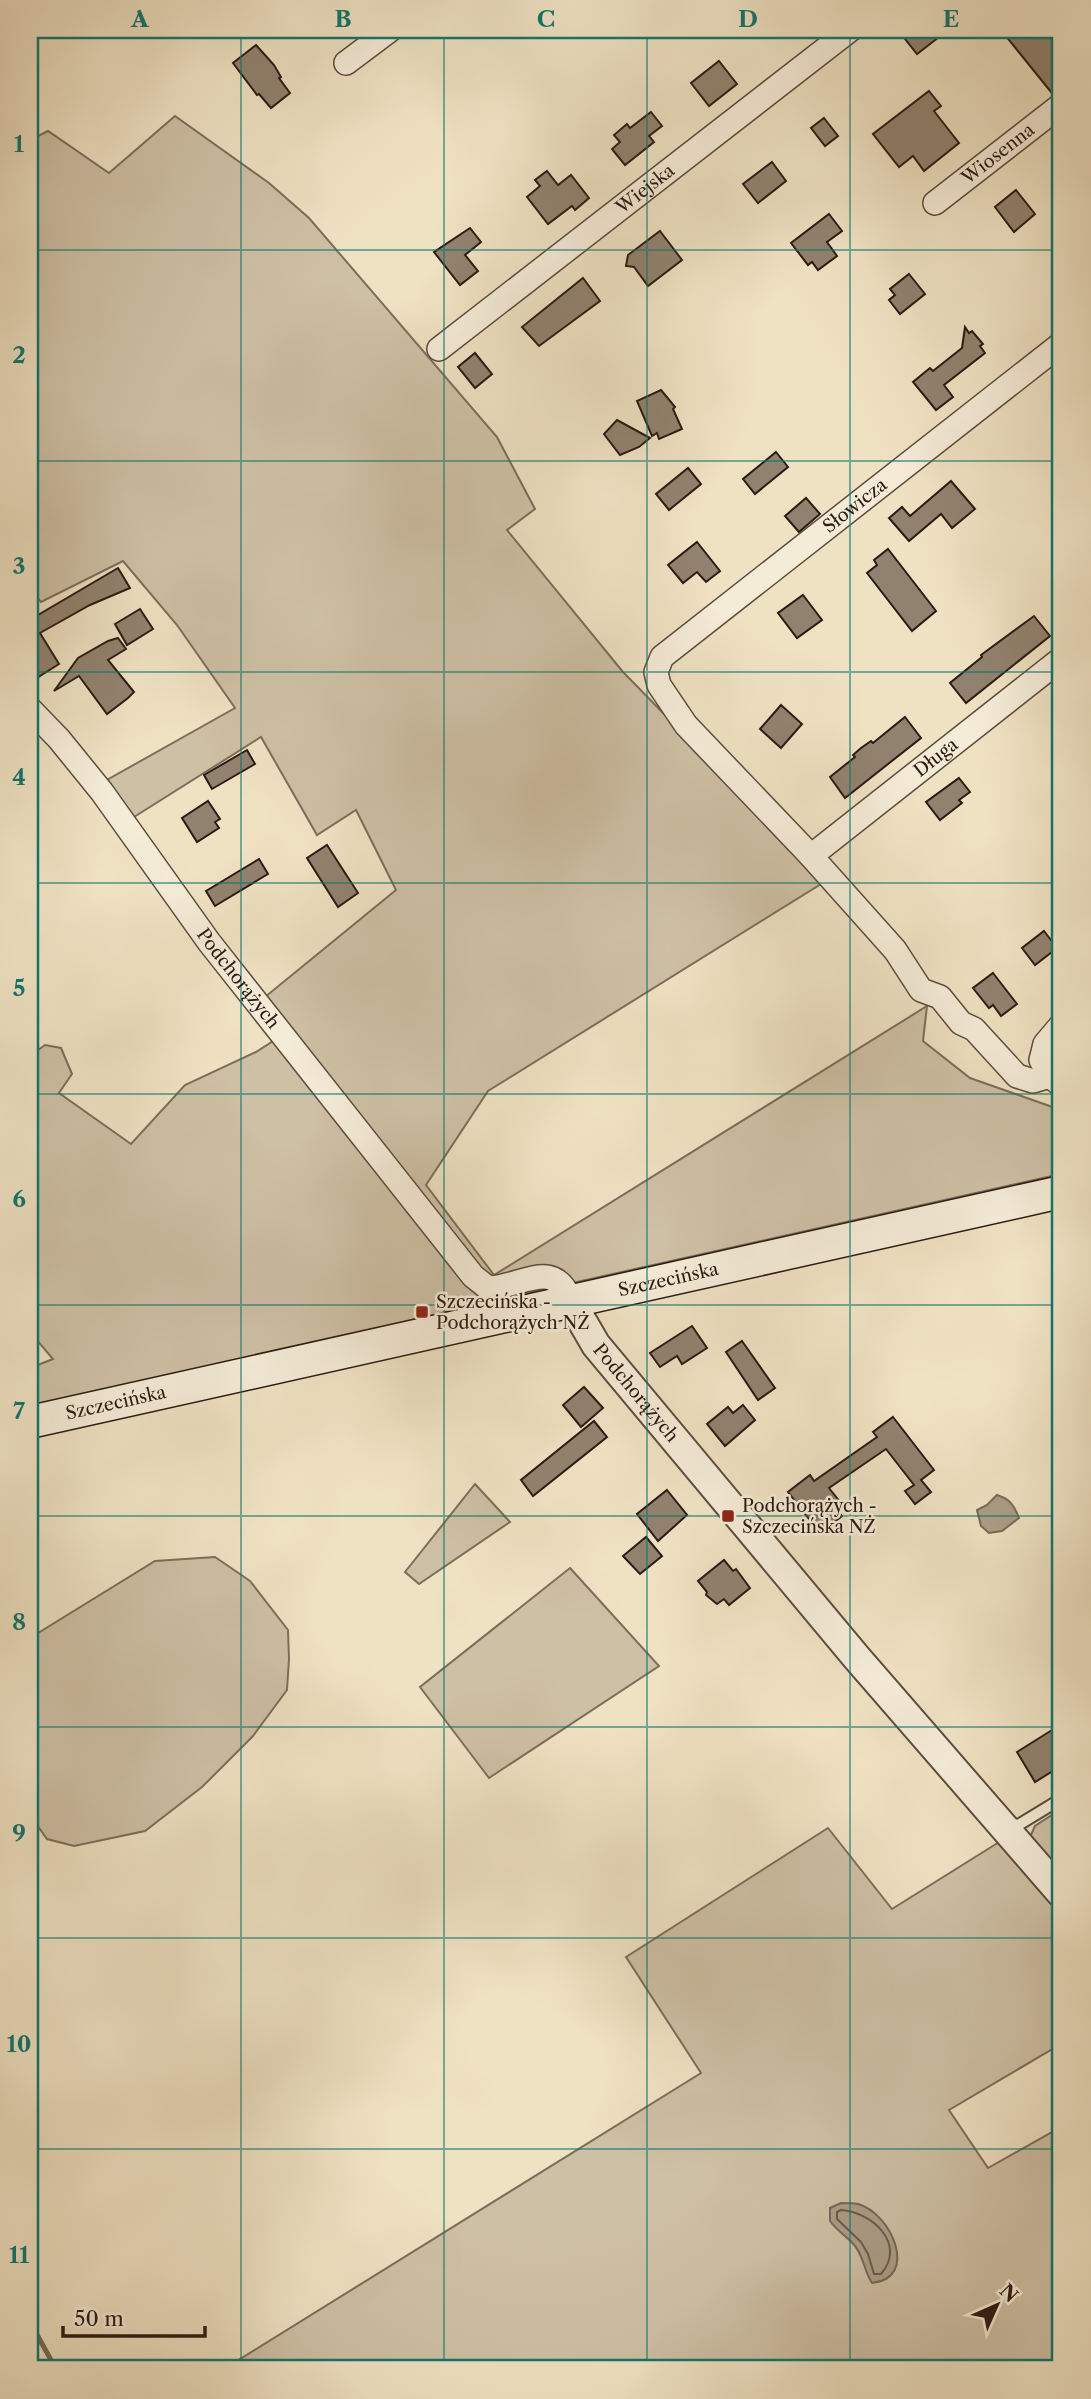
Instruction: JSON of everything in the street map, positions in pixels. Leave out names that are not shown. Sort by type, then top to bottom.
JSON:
[{"type":"main road","name":"Szczecińska","points":[[30,1422],[1061,1192]]},
{"type":"street","points":[[346,63],[390,30]]},
{"type":"street","name":"Wiejska","points":[[439,349],[850,30]]},
{"type":"street","name":"Wiosenna","points":[[935,203],[1061,105]]},
{"type":"street","name":"Słowicza","points":[[811,856],[686,725],[659,685],[656,672],[662,657],[1061,344]]},
{"type":"street","name":"Długa","points":[[811,856],[1061,659]]},
{"type":"street","name":"Podchorążych","points":[[30,709],[59,739],[102,792],[209,942],[473,1276],[488,1287],[537,1277],[551,1277],[563,1283],[596,1345],[857,1658],[1061,1893]]},
{"type":"street","points":[[811,856],[895,950],[921,990],[940,997],[961,1023],[974,1030],[1017,1076],[1032,1081],[1055,1080]]},
{"type":"street","points":[[1055,1080],[1041,1060],[1045,1044],[1061,1025]]},
{"type":"lane","points":[[1006,1828],[1020,1824],[1061,1799]]},
{"type":"shaded area","points":[[175,116],[269,183],[309,218],[497,437],[535,509],[507,530],[623,672],[761,813],[821,884],[488,1091],[426,1185],[494,1275],[927,1006],[923,1041],[970,1078],[1061,1110],[1061,1174],[514,1296],[30,1410],[30,1368],[53,1359],[30,1332],[30,1056],[45,1045],[61,1048],[72,1074],[59,1093],[131,1144],[185,1085],[256,1052],[279,1037],[265,997],[396,890],[356,810],[317,835],[261,737],[134,817],[105,781],[235,708],[177,625],[123,561],[41,602],[30,589],[30,140],[48,131],[109,173]]},
{"type":"shaded area","points":[[475,1484],[510,1522],[419,1584],[405,1572]]},
{"type":"shaded area","points":[[215,1557],[250,1581],[288,1630],[287,1690],[253,1736],[202,1787],[145,1831],[74,1846],[47,1839],[30,1815],[30,1638],[155,1561]]},
{"type":"shaded area","points":[[570,1568],[659,1666],[489,1778],[420,1687]]},
{"type":"shaded area","points":[[1061,1809],[1061,1881],[1030,1837],[1035,1826]]},
{"type":"shaded area","points":[[828,1828],[892,1909],[1004,1839],[1061,1913],[1061,2044],[949,2110],[988,2168],[1061,2127],[1061,2369],[224,2369],[701,2073],[626,1957]]},
{"type":"water","points":[[997,1495],[1011,1503],[1019,1518],[1002,1531],[989,1533],[981,1526],[977,1510]]},
{"type":"water","points":[[841,2203],[858,2204],[870,2210],[890,2232],[897,2258],[895,2270],[887,2279],[872,2283],[858,2250],[830,2221],[830,2208]]},
{"type":"building","points":[[898,30],[948,30],[917,54]]},
{"type":"building","points":[[1001,30],[1046,30],[1061,48],[1061,84],[1051,92]]},
{"type":"building","points":[[256,45],[274,65],[281,77],[279,78],[290,93],[271,108],[257,95],[233,63]]},
{"type":"building","points":[[719,61],[737,84],[709,106],[691,83]]},
{"type":"building","points":[[929,91],[941,106],[934,111],[959,143],[924,171],[913,156],[899,167],[873,134]]},
{"type":"building","points":[[651,112],[662,126],[649,136],[654,142],[625,165],[612,149],[620,142],[614,135],[627,124],[630,128]]},
{"type":"building","points":[[824,118],[838,136],[825,146],[811,128]]},
{"type":"building","points":[[772,162],[786,181],[758,203],[743,184]]},
{"type":"building","points":[[547,171],[558,185],[571,175],[589,198],[575,210],[572,206],[548,224],[527,197],[540,186],[535,180]]},
{"type":"building","points":[[1016,190],[1035,214],[1014,232],[995,207]]},
{"type":"building","points":[[829,214],[842,231],[827,242],[837,256],[818,270],[812,262],[808,265],[791,243]]},
{"type":"building","points":[[470,228],[481,242],[465,255],[478,271],[460,285],[434,252]]},
{"type":"building","points":[[660,231],[682,260],[648,286],[634,267],[626,266],[628,255]]},
{"type":"building","points":[[909,274],[925,294],[900,314],[889,300],[895,295],[890,289]]},
{"type":"building","points":[[583,278],[600,301],[539,346],[522,327]]},
{"type":"building","points":[[965,327],[983,344],[980,346],[985,353],[944,385],[953,397],[936,410],[913,382],[930,368],[933,371],[962,348]]},
{"type":"building","points":[[475,353],[492,374],[475,388],[458,367]]},
{"type":"building","points":[[661,390],[675,407],[673,409],[682,429],[659,439],[657,433],[652,436],[637,401]]},
{"type":"building","points":[[617,420],[650,438],[639,447],[620,455],[604,434]]},
{"type":"building","points":[[776,452],[788,467],[755,494],[743,479]]},
{"type":"building","points":[[688,468],[701,484],[669,510],[656,494]]},
{"type":"building","points":[[951,481],[975,509],[952,528],[941,514],[909,541],[889,518],[902,507],[910,516]]},
{"type":"building","points":[[806,498],[820,514],[799,532],[785,516]]},
{"type":"building","points":[[697,542],[720,571],[706,582],[697,572],[683,583],[668,565]]},
{"type":"building","points":[[888,549],[936,611],[912,631],[867,573],[877,565],[874,560]]},
{"type":"building","points":[[118,568],[130,588],[90,605],[40,633],[59,664],[35,679],[30,671],[30,617],[31,619]]},
{"type":"building","points":[[803,595],[822,620],[797,638],[778,613]]},
{"type":"building","points":[[140,609],[153,629],[127,645],[115,624]]},
{"type":"building","points":[[1034,616],[1050,636],[966,703],[950,683],[982,657],[981,655]]},
{"type":"building","points":[[118,638],[126,649],[108,660],[134,692],[128,698],[107,714],[79,676],[54,691],[78,658]]},
{"type":"building","points":[[781,705],[802,724],[781,748],[760,729]]},
{"type":"building","points":[[905,717],[921,738],[845,798],[830,777],[855,757],[853,755],[861,748],[871,741],[873,743]]},
{"type":"building","points":[[247,750],[255,764],[212,789],[204,775]]},
{"type":"building","points":[[959,778],[970,792],[959,800],[962,803],[940,820],[926,802]]},
{"type":"building","points":[[208,801],[220,819],[215,822],[219,828],[197,842],[182,818]]},
{"type":"building","points":[[327,845],[358,893],[338,907],[307,858]]},
{"type":"building","points":[[259,859],[268,874],[215,906],[206,891]]},
{"type":"building","points":[[1044,931],[1057,948],[1035,965],[1022,948]]},
{"type":"building","points":[[993,973],[1017,1004],[1001,1016],[993,1005],[989,1008],[973,988]]},
{"type":"building","points":[[692,1326],[707,1348],[682,1364],[677,1356],[660,1367],[650,1353]]},
{"type":"building","points":[[742,1341],[775,1388],[758,1400],[726,1352]]},
{"type":"building","points":[[584,1387],[603,1408],[581,1427],[563,1405]]},
{"type":"building","points":[[743,1405],[755,1420],[725,1446],[707,1424],[728,1407],[733,1413]]},
{"type":"building","points":[[893,1417],[934,1470],[921,1480],[931,1492],[915,1504],[905,1491],[914,1485],[886,1449],[829,1488],[841,1503],[835,1508],[842,1516],[820,1533],[788,1492],[810,1475],[814,1481],[877,1437],[873,1432]]},
{"type":"building","points":[[594,1421],[607,1437],[533,1496],[521,1480]]},
{"type":"building","points":[[667,1490],[687,1515],[658,1541],[637,1514]]},
{"type":"building","points":[[646,1537],[662,1556],[640,1574],[623,1556]]},
{"type":"building","points":[[724,1560],[733,1571],[736,1569],[750,1588],[729,1605],[724,1599],[717,1604],[706,1595],[707,1592],[698,1581]]},
{"type":"building","points":[[1052,1730],[1061,1744],[1061,1766],[1035,1782],[1017,1752]]},
{"type":"waterway","points":[[30,2322],[56,2369]]},
{"type":"place","name":"Szczecińska - Podchorążych NŻ","points":[[422,1312]]},
{"type":"place","name":"Podchorążych - Szczecińska NŻ","points":[[728,1516]]}]
